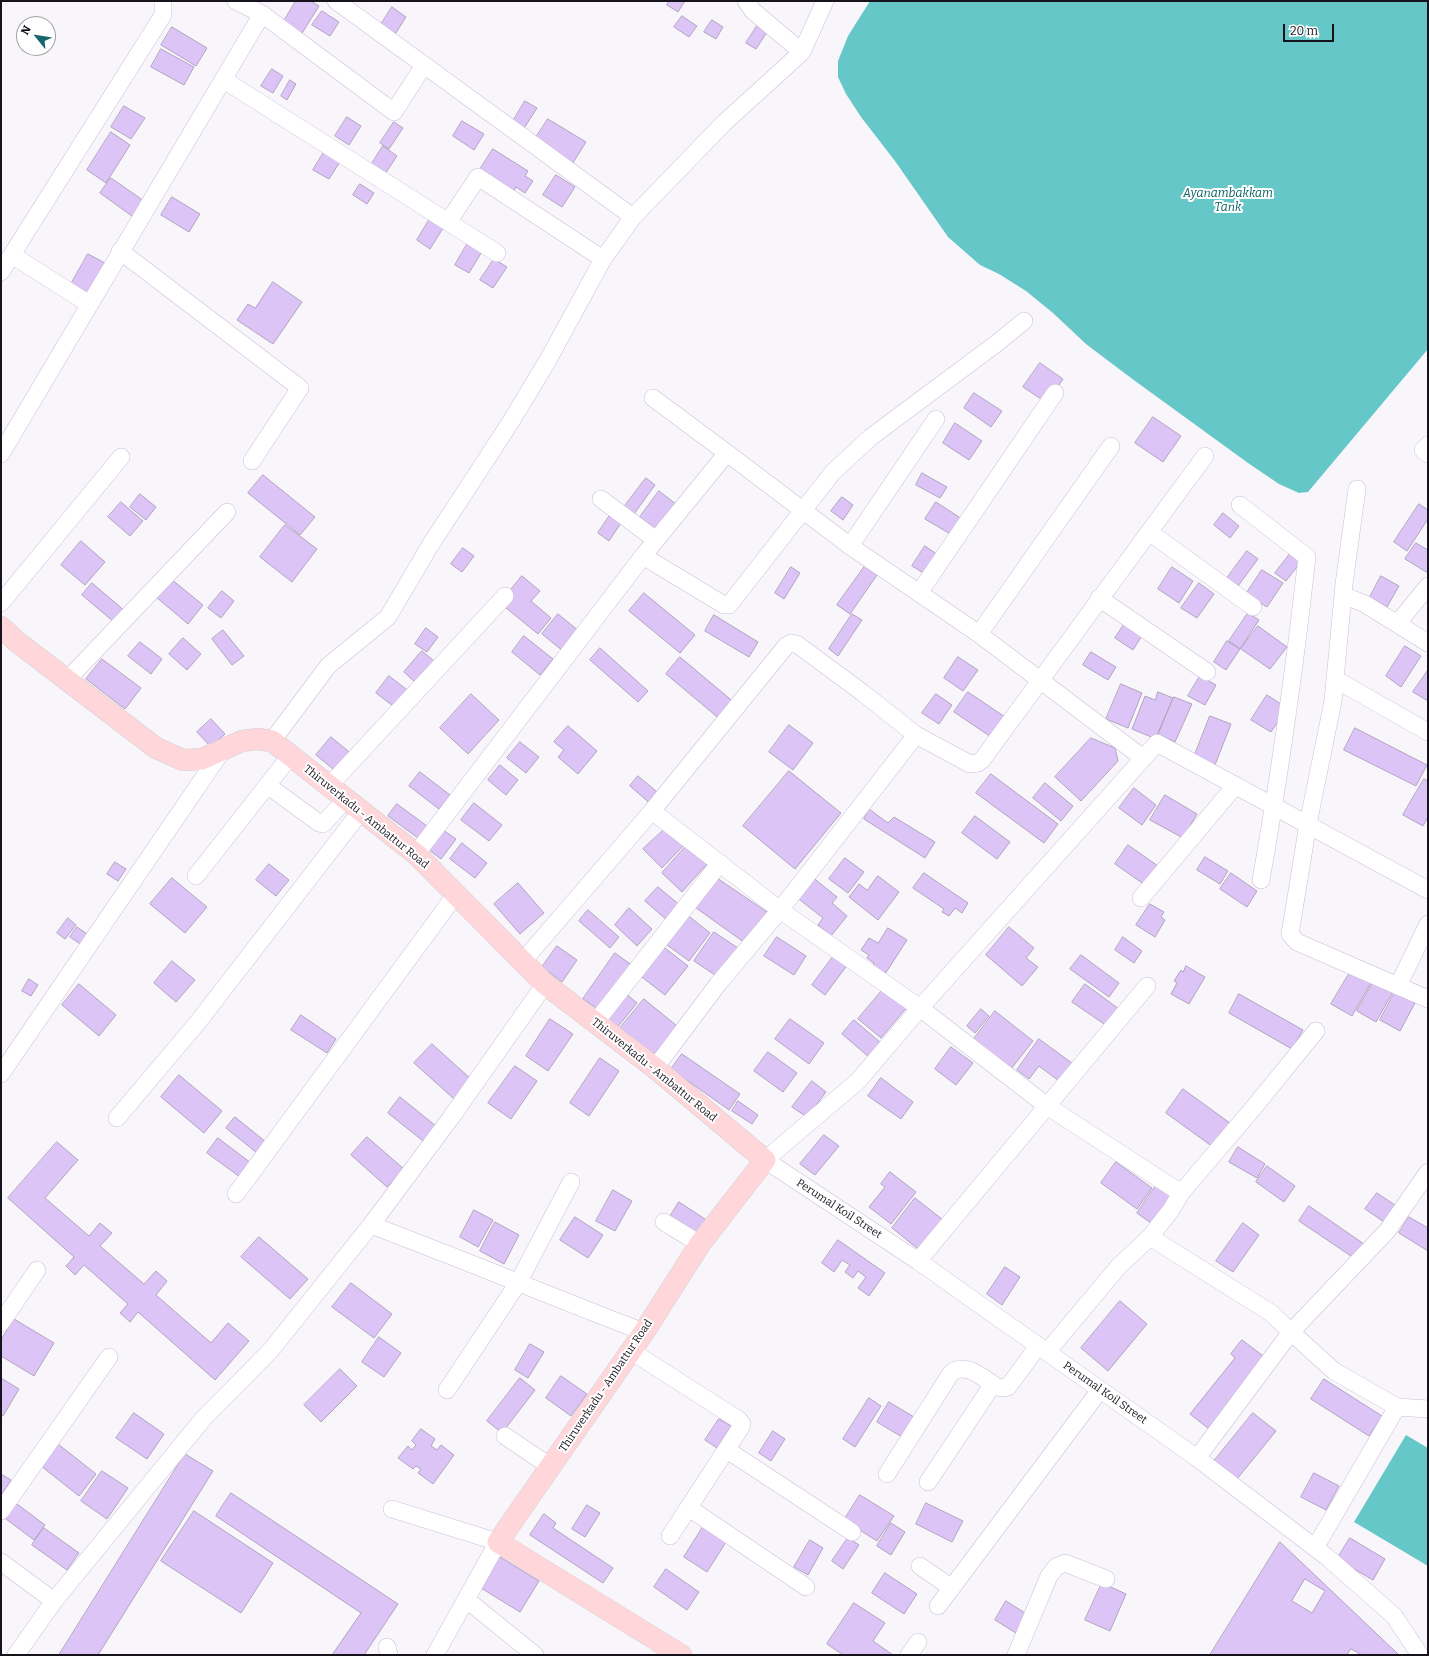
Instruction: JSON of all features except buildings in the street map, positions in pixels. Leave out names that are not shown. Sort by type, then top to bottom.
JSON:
[{"type":"main road","points":[[1,627],[156,748],[183,760],[202,759],[242,741],[258,739],[272,741]]},
{"type":"main road","name":"Thiruverkadu - Ambattur Road","points":[[272,741],[416,854],[545,984],[655,1068],[765,1160],[700,1244],[644,1332],[551,1468],[498,1542]]},
{"type":"main road","points":[[498,1542],[681,1655]]},
{"type":"street","points":[[1,272],[163,15],[164,1]]},
{"type":"street","points":[[236,1],[262,14],[394,112],[424,65]]},
{"type":"street","points":[[336,1],[633,217]]},
{"type":"street","points":[[746,1],[753,11],[802,52]]},
{"type":"street","points":[[272,741],[328,666],[388,617],[431,544],[510,423],[544,366],[603,259],[633,217],[724,123],[802,52],[825,1]]},
{"type":"street","points":[[1,454],[120,251],[224,80],[262,14]]},
{"type":"street","points":[[224,80],[497,253]]},
{"type":"street","points":[[448,222],[478,177],[603,259]]},
{"type":"street","points":[[120,251],[300,388],[252,461]]},
{"type":"street","points":[[12,255],[89,304]]},
{"type":"street","points":[[643,556],[724,605],[729,605],[802,509],[833,472],[871,437],[997,343],[1024,321]]},
{"type":"street","points":[[919,594],[1055,393]]},
{"type":"street","points":[[653,398],[850,546],[979,634],[1143,758]]},
{"type":"street","points":[[850,546],[936,419]]},
{"type":"street","points":[[1428,445],[1423,450],[1428,454]]},
{"type":"street","points":[[979,634],[1112,446]]},
{"type":"street","points":[[416,854],[643,556],[727,453]]},
{"type":"street","points":[[523,961],[652,811],[786,646],[791,643],[798,645],[863,693],[916,735],[970,764],[978,763],[982,760],[1099,598],[1205,456]]},
{"type":"street","points":[[1,603],[122,457]]},
{"type":"street","points":[[1357,489],[1343,596],[1333,701],[1308,824],[1291,936],[1297,942],[1428,999]]},
{"type":"street","points":[[601,499],[656,540]]},
{"type":"street","points":[[1240,505],[1307,557],[1298,637],[1274,806],[1260,880]]},
{"type":"street","points":[[67,680],[227,512]]},
{"type":"street","points":[[1149,532],[1253,607]]},
{"type":"street","points":[[1397,624],[1428,586]]},
{"type":"street","points":[[329,786],[504,596]]},
{"type":"street","points":[[1343,596],[1365,604],[1428,643]]},
{"type":"street","points":[[1099,598],[1207,672]]},
{"type":"street","points":[[1335,679],[1428,732]]},
{"type":"street","points":[[655,1068],[718,984],[780,910],[916,735]]},
{"type":"street","points":[[765,1160],[858,1081],[920,1008],[1157,743],[1428,890]]},
{"type":"street","points":[[1,1074],[224,748]]},
{"type":"street","points":[[196,876],[291,755]]},
{"type":"street","points":[[267,785],[319,823],[323,824],[353,805]]},
{"type":"street","points":[[1141,898],[1235,786]]},
{"type":"street","points":[[117,1118],[198,1022],[353,805]]},
{"type":"street","points":[[652,811],[780,910],[920,1008],[1047,1106],[1181,1193]]},
{"type":"street","points":[[595,1023],[720,863]]},
{"type":"street","points":[[236,1194],[456,894]]},
{"type":"street","points":[[1398,986],[1428,924]]},
{"type":"street","points":[[16,1655],[54,1601],[203,1419],[271,1350],[370,1225],[450,1119],[545,984]]},
{"type":"street","points":[[918,1261],[1147,986]]},
{"type":"street","points":[[886,1474],[956,1369],[966,1368],[1002,1388],[1008,1386],[1119,1266],[1150,1237],[1171,1210],[1181,1193],[1316,1031]]},
{"type":"street","name":"Perumal Koil Street","points":[[765,1160],[918,1261],[1197,1458],[1315,1548],[1394,1616],[1420,1655]]},
{"type":"street","points":[[1197,1458],[1291,1332],[1387,1231],[1428,1172]]},
{"type":"street","points":[[447,1390],[518,1283],[571,1182]]},
{"type":"street","points":[[664,1222],[700,1244]]},
{"type":"street","points":[[370,1225],[644,1332]]},
{"type":"street","points":[[1150,1237],[1271,1314],[1334,1371],[1397,1407],[1428,1409]]},
{"type":"street","points":[[1,1324],[37,1270]]},
{"type":"street","points":[[630,1351],[739,1420],[742,1424],[741,1428],[670,1536]]},
{"type":"street","points":[[1,1512],[109,1357]]},
{"type":"street","points":[[928,1482],[993,1384]]},
{"type":"street","points":[[938,1606],[1100,1390]]},
{"type":"street","points":[[1315,1548],[1397,1407]]},
{"type":"street","points":[[505,1436],[551,1468]]},
{"type":"street","points":[[726,1450],[852,1532]]},
{"type":"street","points":[[689,1508],[806,1587]]},
{"type":"street","points":[[392,1509],[498,1542],[435,1655]]},
{"type":"street","points":[[1,1562],[54,1601]]},
{"type":"street","points":[[1016,1655],[1049,1576],[1056,1567],[1064,1563],[1106,1579]]},
{"type":"street","points":[[920,1566],[952,1588]]},
{"type":"street","points":[[467,1600],[535,1655]]},
{"type":"water","name":"Ayanambakkam Tank","points":[[870,1],[1428,1],[1428,349],[1308,492],[1299,493],[1279,484],[1248,463],[1086,344],[1053,313],[1026,291],[999,274],[980,265],[948,237],[895,161],[861,117],[846,94],[838,77],[838,61],[848,36]]},
{"type":"water","points":[[1406,1435],[1428,1448],[1428,1566],[1354,1522]]}]
